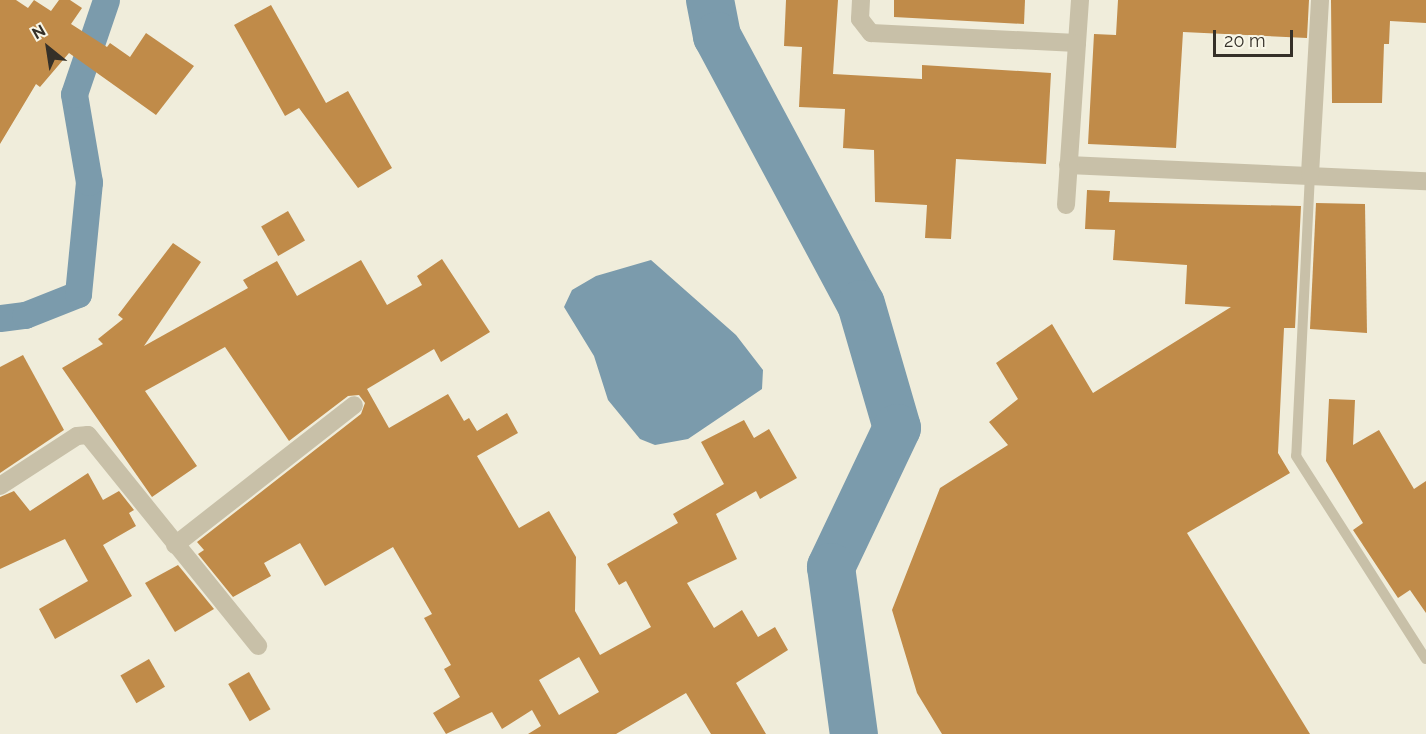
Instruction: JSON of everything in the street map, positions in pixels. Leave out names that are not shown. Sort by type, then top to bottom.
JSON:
[{"type":"street","points":[[861,0],[860,18],[871,33],[1077,43]]},
{"type":"street","points":[[1066,205],[1080,0]]},
{"type":"street","points":[[1310,174],[1320,0]]},
{"type":"street","points":[[1068,165],[1310,174],[1426,182]]},
{"type":"street","points":[[175,545],[354,405]]},
{"type":"street","points":[[0,486],[82,433],[258,646]]},
{"type":"lane","points":[[1310,174],[1296,456],[1426,659]]},
{"type":"water","points":[[651,260],[736,335],[763,370],[762,389],[688,439],[655,445],[640,439],[608,400],[594,356],[564,307],[572,290],[596,276]]},
{"type":"building","points":[[0,0],[16,0],[28,8],[34,0],[51,11],[59,0],[70,0],[82,8],[71,24],[107,47],[110,43],[130,57],[146,33],[194,66],[156,115],[69,53],[40,87],[36,84],[0,144]]},
{"type":"building","points":[[786,0],[838,0],[833,74],[922,79],[922,65],[1051,73],[1046,164],[956,159],[951,239],[925,238],[927,205],[875,202],[874,150],[843,148],[845,109],[799,107],[802,47],[784,46]]},
{"type":"building","points":[[894,0],[1025,0],[1024,24],[894,17]]},
{"type":"building","points":[[1118,0],[1309,0],[1307,38],[1183,32],[1176,148],[1088,144],[1094,34],[1116,35]]},
{"type":"building","points":[[1331,0],[1426,0],[1426,23],[1390,21],[1389,44],[1384,44],[1382,103],[1332,103]]},
{"type":"building","points":[[271,5],[326,103],[348,91],[392,168],[358,188],[299,108],[285,116],[234,25]]},
{"type":"building","points":[[1087,190],[1110,191],[1109,202],[1301,206],[1295,328],[1284,328],[1278,453],[1290,473],[1187,533],[1310,734],[942,734],[917,693],[892,610],[940,488],[1008,445],[989,422],[1018,399],[996,363],[1052,324],[1093,393],[1231,307],[1185,304],[1187,265],[1113,260],[1115,230],[1085,229]]},
{"type":"building","points":[[1316,203],[1365,204],[1367,333],[1310,329]]},
{"type":"building","points":[[288,211],[305,240],[278,256],[261,226]]},
{"type":"building","points":[[173,243],[201,262],[144,346],[248,288],[243,280],[277,261],[297,296],[361,260],[387,305],[422,285],[417,276],[442,259],[490,332],[441,362],[434,349],[367,389],[389,428],[448,394],[464,421],[469,418],[477,431],[507,413],[518,433],[477,456],[519,528],[549,511],[576,557],[575,611],[600,655],[651,627],[626,581],[619,585],[607,564],[678,523],[673,514],[724,484],[701,442],[744,420],[754,438],[769,429],[797,478],[760,499],[756,491],[716,514],[737,559],[687,583],[714,628],[742,610],[758,637],[775,627],[788,650],[736,683],[766,734],[711,734],[686,693],[616,734],[528,734],[541,726],[532,710],[502,729],[492,712],[446,734],[433,713],[460,697],[444,669],[451,665],[424,618],[432,614],[393,547],[325,586],[300,543],[264,563],[271,576],[233,597],[198,554],[204,550],[197,542],[361,414],[365,403],[359,395],[348,396],[289,441],[225,347],[145,391],[197,466],[152,497],[62,368],[103,344],[98,339],[123,319],[118,315]],"holes":[[[579,657],[599,692],[559,715],[539,680]]]},
{"type":"building","points":[[23,355],[64,430],[0,473],[0,367]]},
{"type":"building","points":[[1329,399],[1355,400],[1353,445],[1379,430],[1414,489],[1426,481],[1426,613],[1410,590],[1398,598],[1353,530],[1363,523],[1326,461]]},
{"type":"building","points":[[88,473],[103,500],[119,491],[134,510],[129,513],[136,526],[103,545],[132,596],[55,639],[39,609],[88,581],[65,539],[0,569],[0,497],[14,491],[30,511]]},
{"type":"building","points":[[178,565],[214,609],[175,632],[145,583]]},
{"type":"building","points":[[149,659],[165,687],[136,703],[120,676]]},
{"type":"building","points":[[249,672],[270,709],[250,721],[228,684]]},
{"type":"waterway","points":[[0,318],[25,315],[78,294],[89,182],[74,94],[106,0]]},
{"type":"waterway","points":[[710,0],[717,36],[861,304],[897,428],[831,567],[854,734]]}]
